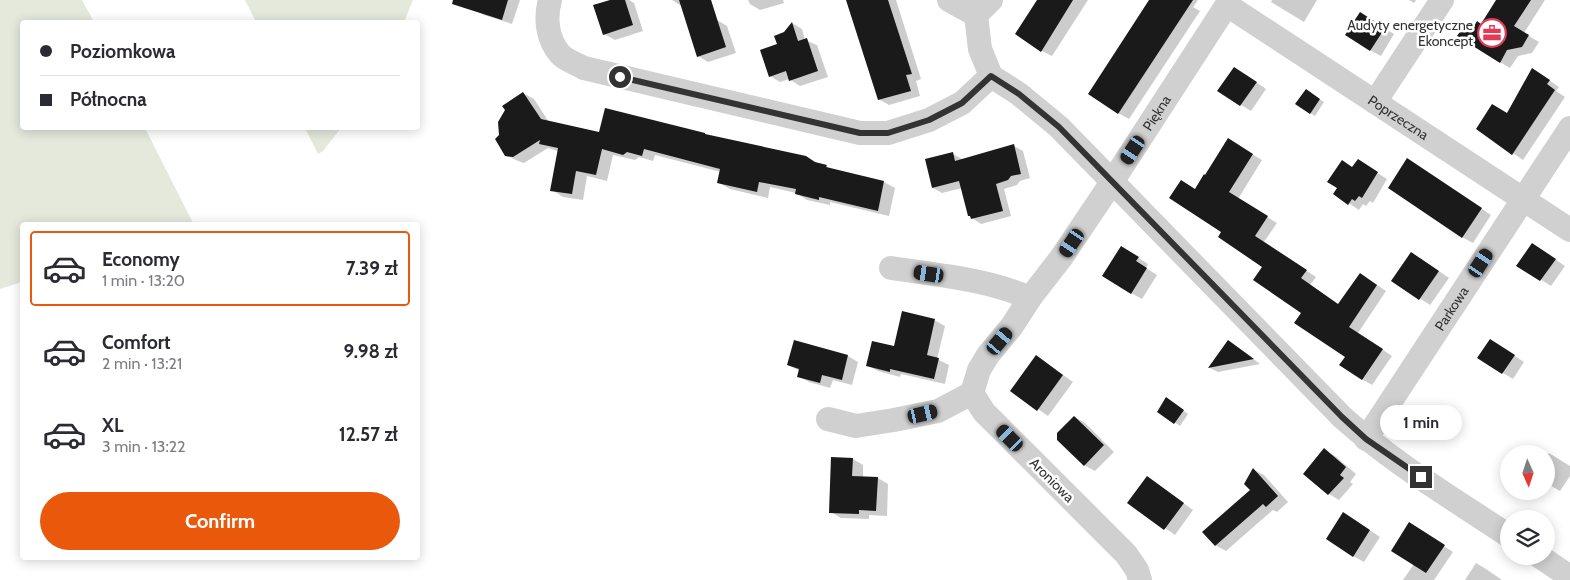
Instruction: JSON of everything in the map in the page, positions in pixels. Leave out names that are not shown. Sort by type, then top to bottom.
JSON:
[{"type":"street","points":[[550,0],[547,25],[552,40],[561,55],[584,68],[860,133],[888,133],[929,120],[962,103],[991,76]]},
{"type":"street","points":[[948,0],[983,7],[980,50],[991,76],[1019,94],[1059,127],[1342,417],[1366,439],[1392,458],[1500,530]]},
{"type":"street","points":[[1375,102],[1442,0]]},
{"type":"street","name":"Poprzeczna","points":[[1228,3],[1570,230]]},
{"type":"street","name":"Piękna","points":[[1030,298],[1061,258],[1228,3]]},
{"type":"street","name":"Parkowa","points":[[1366,439],[1570,128]]},
{"type":"street","points":[[828,419],[856,426],[894,420],[938,410],[972,393],[979,370],[988,355],[1012,326],[1030,298],[1010,289],[891,268]]},
{"type":"street","name":"Aroniowa","points":[[972,393],[984,412],[1126,554],[1137,570],[1140,580]]},
{"type":"street","points":[[1552,565],[1570,577]]},
{"type":"shaded area","points":[[0,0],[82,0],[93,20],[20,20],[20,130],[146,130],[192,222],[20,222],[20,283],[0,289]]},
{"type":"shaded area","points":[[245,0],[413,0],[405,20],[255,20]]},
{"type":"shaded area","points":[[306,130],[339,130],[323,151],[318,154]]},
{"type":"building","points":[[453,0],[508,0],[502,20],[452,4]]},
{"type":"building","points":[[610,0],[625,0],[633,25],[603,35],[593,5]]},
{"type":"building","points":[[679,0],[711,0],[726,47],[697,57]]},
{"type":"building","points":[[846,0],[888,0],[912,74],[906,75],[911,91],[878,100]]},
{"type":"building","points":[[1037,0],[1073,0],[1041,52],[1015,34]]},
{"type":"building","points":[[1149,0],[1193,0],[1118,114],[1088,94]]},
{"type":"building","name":"Audyty energetyczne Ekoncept","points":[[1496,0],[1531,0],[1514,26],[1529,35],[1522,47],[1507,50],[1500,63],[1457,36],[1466,23],[1473,28],[1477,21],[1481,24]]},
{"type":"building","points":[[1360,12],[1385,28],[1370,51],[1345,35]]},
{"type":"building","points":[[792,22],[798,41],[807,38],[818,71],[789,81],[786,71],[769,77],[760,50],[777,44],[774,36],[784,32]]},
{"type":"building","points":[[1234,67],[1257,82],[1240,106],[1217,91]]},
{"type":"building","points":[[1532,68],[1550,80],[1547,84],[1555,90],[1512,155],[1476,129],[1492,104],[1507,113]]},
{"type":"building","points":[[1306,89],[1320,99],[1310,114],[1295,104]]},
{"type":"building","points":[[523,92],[541,119],[599,132],[605,108],[705,134],[806,156],[815,162],[827,165],[826,167],[884,181],[878,211],[819,197],[819,200],[795,194],[796,189],[759,182],[757,192],[717,183],[720,169],[644,149],[642,156],[627,152],[623,155],[602,149],[596,175],[576,171],[572,194],[550,191],[558,148],[539,144],[540,140],[513,157],[505,156],[495,139],[499,135],[498,122],[505,110],[502,106]]},
{"type":"building","points":[[1228,138],[1253,154],[1229,192],[1268,216],[1255,236],[1307,270],[1301,278],[1338,304],[1360,273],[1377,285],[1349,327],[1383,349],[1362,380],[1339,365],[1345,357],[1294,323],[1301,313],[1253,280],[1262,267],[1218,237],[1221,232],[1169,198],[1181,180],[1195,189]]},
{"type":"building","points":[[1014,144],[1021,174],[1011,176],[1008,180],[996,184],[1003,211],[971,219],[968,216],[959,181],[932,188],[925,159],[953,152],[955,161]]},
{"type":"building","points":[[1407,158],[1482,208],[1462,238],[1388,188]]},
{"type":"building","points":[[1358,159],[1378,172],[1362,198],[1359,196],[1355,201],[1352,199],[1348,205],[1333,194],[1337,188],[1327,182],[1342,160],[1352,167]]},
{"type":"building","points":[[1532,243],[1556,259],[1540,281],[1516,266]]},
{"type":"building","points":[[1121,246],[1139,257],[1136,261],[1147,268],[1131,294],[1102,276]]},
{"type":"building","points":[[1411,252],[1439,271],[1419,300],[1391,281]]},
{"type":"building","points":[[902,311],[935,319],[927,355],[939,358],[934,379],[890,369],[890,372],[866,366],[872,341],[894,346]]},
{"type":"building","points":[[1490,339],[1515,355],[1502,374],[1477,358]]},
{"type":"building","points":[[794,340],[848,355],[842,380],[822,375],[820,383],[797,377],[799,369],[787,365]]},
{"type":"building","points":[[1228,340],[1254,359],[1208,368]]},
{"type":"building","points":[[1036,355],[1063,375],[1037,411],[1010,391]]},
{"type":"building","points":[[1166,397],[1184,410],[1174,424],[1157,412]]},
{"type":"building","points":[[1074,416],[1104,445],[1084,466],[1057,440],[1057,433]]},
{"type":"building","points":[[1324,448],[1346,467],[1340,475],[1344,478],[1328,495],[1303,474]]},
{"type":"building","points":[[831,457],[853,458],[852,476],[878,477],[876,511],[859,510],[859,514],[829,513]]},
{"type":"building","points":[[1253,468],[1278,496],[1266,507],[1263,504],[1215,546],[1202,532],[1250,490],[1244,484]]},
{"type":"building","points":[[1147,476],[1184,503],[1164,530],[1127,503]]},
{"type":"building","points":[[1343,512],[1370,530],[1353,557],[1326,539]]},
{"type":"building","points":[[1409,522],[1445,545],[1426,573],[1391,551]]},
{"type":"place","name":"Audyty energetyczne Ekoncept","points":[[1492,33]]},
{"type":"route","points":[[620,77],[860,133],[888,133],[929,120],[962,103],[991,76],[1019,94],[1059,127],[1342,417],[1366,439],[1421,477]]}]
